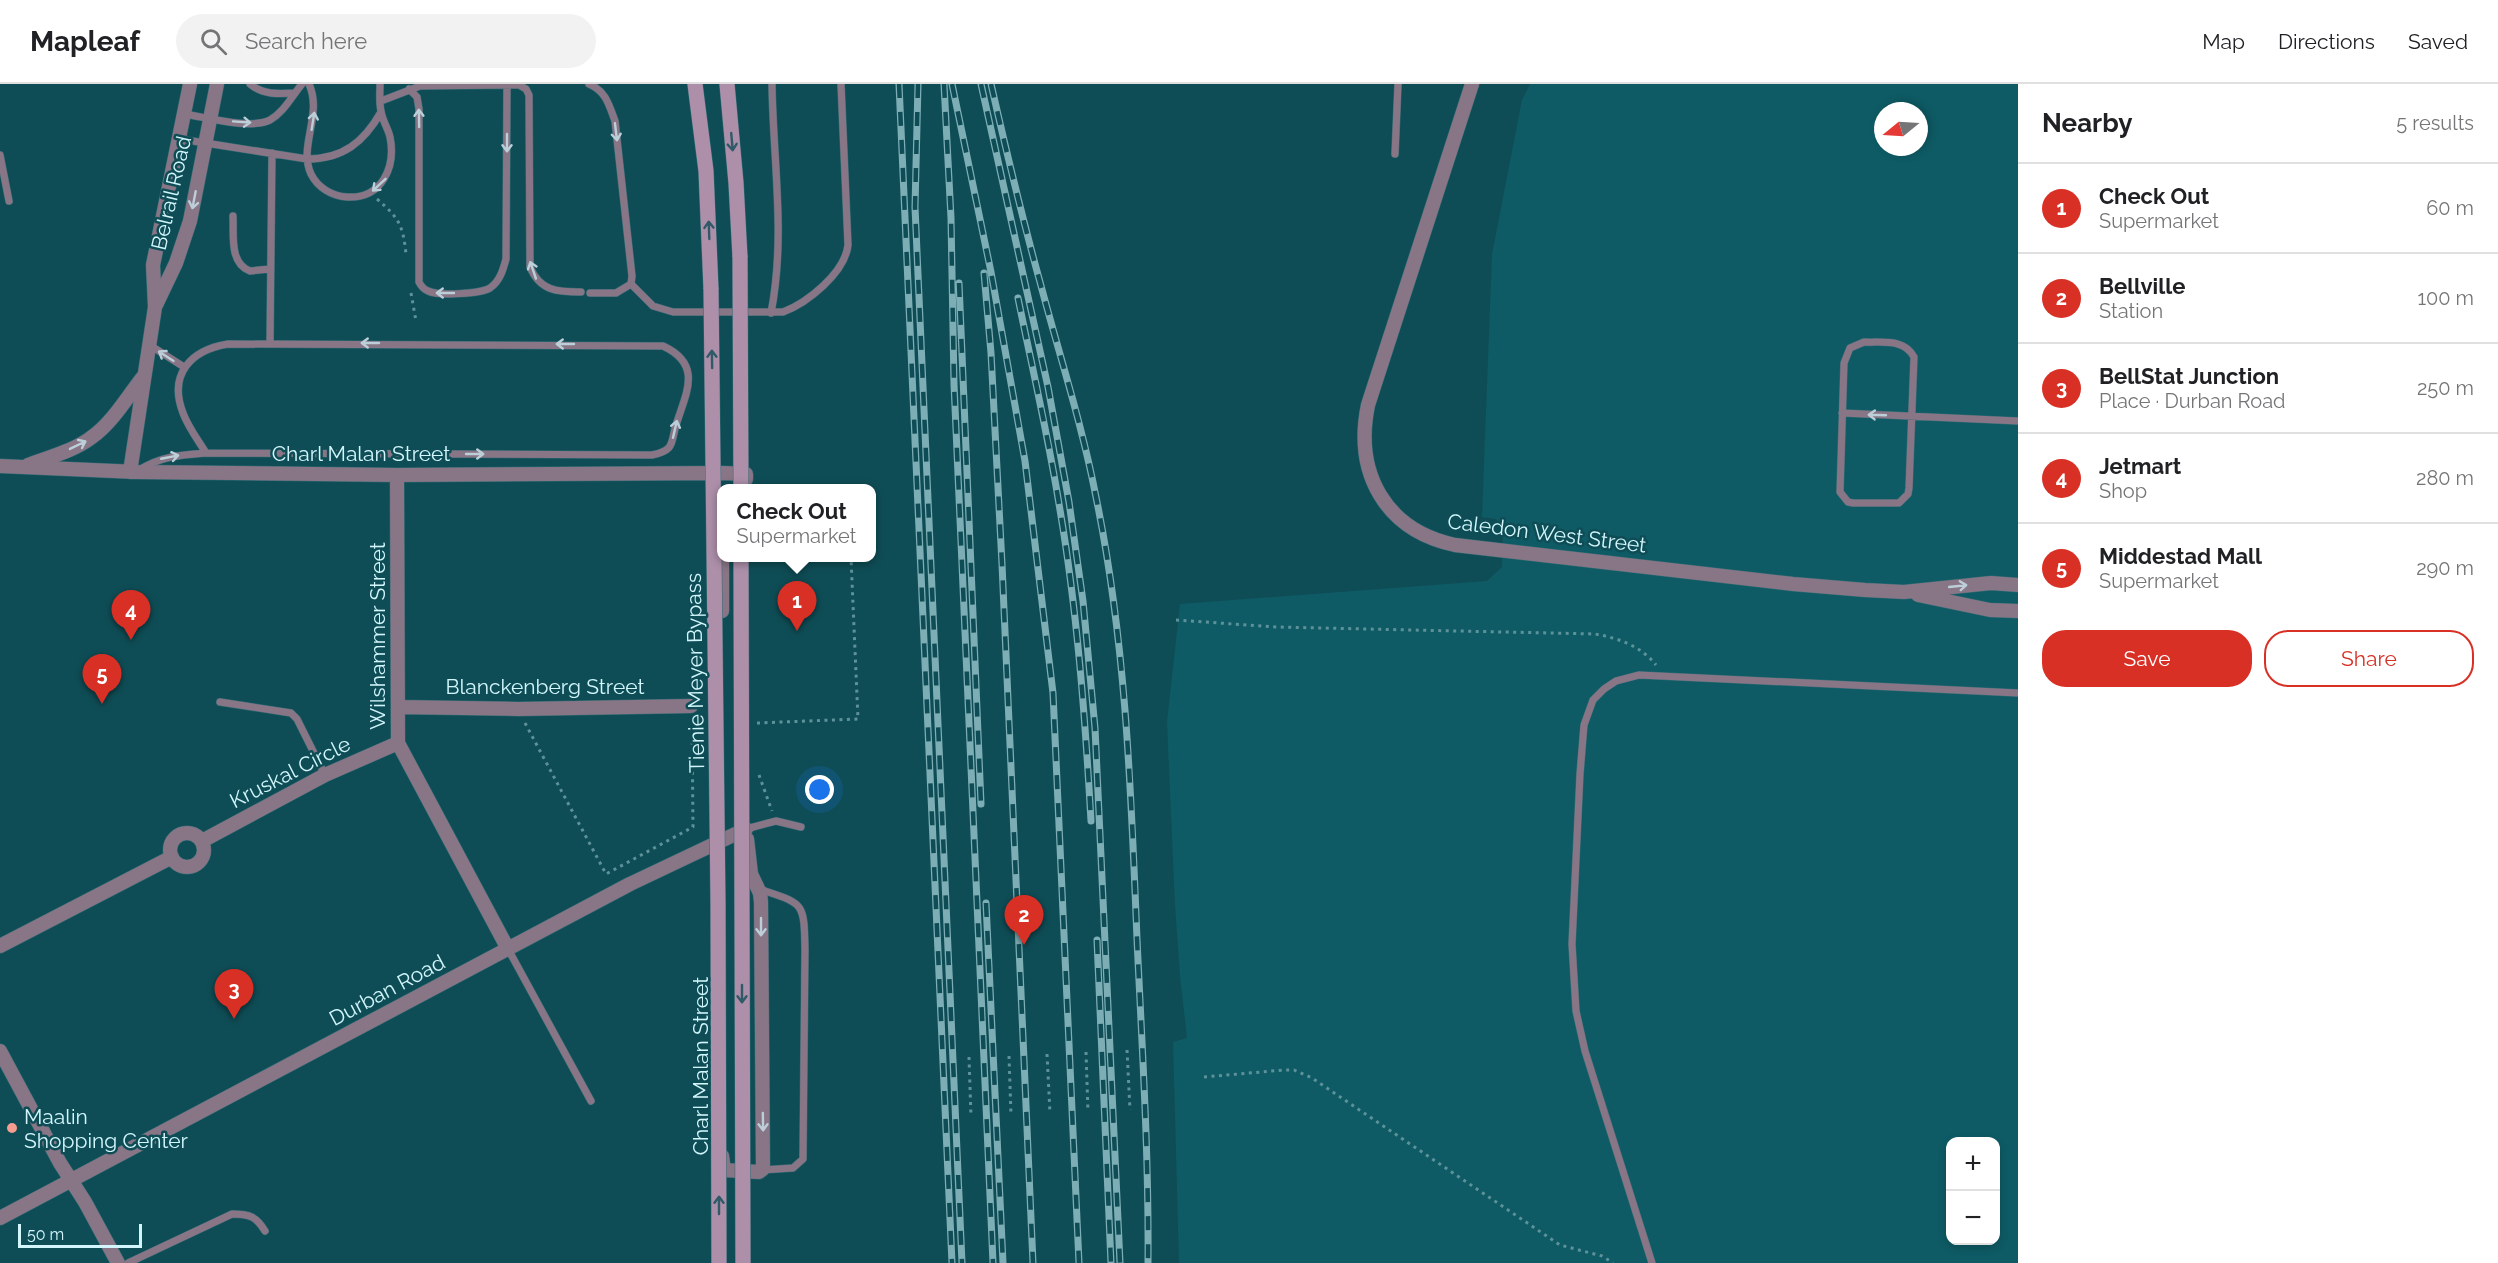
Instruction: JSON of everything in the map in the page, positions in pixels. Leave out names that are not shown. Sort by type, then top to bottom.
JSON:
[{"type":"main road","name":"Tienie Meyer Bypass","points":[[695,84],[706,171],[711,308],[718,903],[719,1263]]},
{"type":"main road","points":[[727,84],[740,257],[744,484]]},
{"type":"main road","points":[[741,562],[742,1263]]},
{"type":"street","name":"Belrail Road","points":[[134,472],[143,376],[155,307],[153,265],[190,84]]},
{"type":"street","name":"Belrail Road","points":[[155,307],[176,263],[190,221],[217,84]]},
{"type":"street","name":"Caledon West Street","points":[[1472,84],[1368,405],[1363,445],[1366,463],[1382,498],[1407,525],[1440,542],[1793,584],[1904,592]]},
{"type":"street","points":[[23,467],[73,448],[92,438],[105,426],[143,376]]},
{"type":"street","name":"Charl Malan Street","points":[[0,466],[134,472],[397,475],[723,473],[744,484]]},
{"type":"street","points":[[723,473],[723,484]]},
{"type":"street","name":"Wilshammer Street","points":[[397,475],[398,743],[508,949]]},
{"type":"street","name":"Charl Malan Street","points":[[722,562],[720,840],[722,1166],[725,1170],[762,1170]]},
{"type":"street","points":[[746,562],[746,829],[751,874],[762,902],[762,1170]]},
{"type":"street","points":[[1904,592],[1991,583],[2018,585]]},
{"type":"street","points":[[1904,592],[1990,610],[2018,612]]},
{"type":"street","name":"Blanckenberg Street","points":[[398,707],[518,709],[691,706]]},
{"type":"street","name":"Kruskal Circle","points":[[202,841],[325,775],[398,743]]},
{"type":"street","name":"Durban Road","points":[[0,1218],[630,884],[746,829]]},
{"type":"street","points":[[194,834],[202,841],[204,851],[197,864],[183,867],[172,857],[170,847],[179,835],[194,834]]},
{"type":"street","points":[[0,946],[172,857]]},
{"type":"street","points":[[0,1051],[117,1263]]},
{"type":"lane","points":[[250,84],[262,91],[275,94],[295,93]]},
{"type":"lane","points":[[184,114],[241,123],[263,122],[280,112],[302,84]]},
{"type":"lane","points":[[309,84],[315,100],[307,159],[312,176],[327,192],[349,198],[370,193],[382,184],[390,167],[390,139],[381,112],[380,84]]},
{"type":"lane","points":[[394,84],[396,94]]},
{"type":"lane","points":[[589,84],[598,88],[607,99],[615,121],[632,266],[631,284],[653,306],[667,311],[771,313],[783,312],[806,299],[839,269],[847,254],[841,84]]},
{"type":"lane","points":[[602,84],[602,93]]},
{"type":"lane","points":[[771,313],[777,284],[780,227],[772,84]]},
{"type":"lane","points":[[1395,154],[1398,84]]},
{"type":"lane","points":[[409,89],[417,97],[419,109],[419,282],[421,287],[432,292],[470,292],[488,289],[496,283],[506,259],[507,85]]},
{"type":"lane","points":[[381,101],[409,89],[429,86],[519,85],[526,89],[529,95],[530,267],[537,280],[550,291],[581,292]]},
{"type":"lane","points":[[180,139],[307,159],[333,157],[353,146],[371,129],[381,112]]},
{"type":"lane","points":[[270,343],[272,153]]},
{"type":"lane","points":[[0,155],[9,201]]},
{"type":"lane","points":[[233,216],[235,256],[238,263],[250,271],[270,269]]},
{"type":"lane","points":[[590,292],[616,293],[631,284]]},
{"type":"lane","points":[[1864,342],[1898,343],[1910,350],[1914,357],[1910,488],[1905,499],[1892,505],[1848,502],[1840,492],[1842,413],[1844,363],[1850,348],[1864,342]]},
{"type":"lane","points":[[134,472],[169,456],[207,453],[652,455],[664,452],[671,446],[688,388],[685,364],[674,351],[663,346],[270,343],[213,346],[195,355],[184,367],[178,389],[183,415],[207,453]]},
{"type":"lane","points":[[148,344],[184,367]]},
{"type":"lane","points":[[1842,413],[2018,421]]},
{"type":"lane","points":[[1652,1263],[1585,1051],[1576,1011],[1572,944],[1580,774],[1584,725],[1589,709],[1604,689],[1616,681],[1639,675],[2018,693]]},
{"type":"lane","points":[[220,702],[291,713],[297,719],[325,775]]},
{"type":"lane","name":"Durban Road","points":[[746,829],[776,821],[801,827]]},
{"type":"lane","points":[[758,889],[794,901],[799,905],[804,916],[805,949],[803,1159],[793,1168],[762,1170]]},
{"type":"lane","points":[[508,949],[591,1101]]},
{"type":"lane","points":[[128,1263],[232,1215],[251,1215],[258,1220],[265,1231]]},
{"type":"path","points":[[370,193],[393,212],[402,226],[407,261]]},
{"type":"path","points":[[410,291],[416,321]]},
{"type":"path","points":[[757,723],[858,719],[851,562]]},
{"type":"path","points":[[1176,620],[1276,627],[1595,634],[1619,638],[1650,657],[1664,675]]},
{"type":"path","points":[[518,709],[606,874],[693,827],[691,706]]},
{"type":"path","points":[[759,778],[776,821]]},
{"type":"path","points":[[1127,1050],[1130,1110]]},
{"type":"path","points":[[1086,1052],[1088,1112]]},
{"type":"path","points":[[1047,1054],[1050,1113]]},
{"type":"path","points":[[1009,1056],[1011,1116]]},
{"type":"path","points":[[969,1057],[971,1117]]},
{"type":"path","points":[[1204,1077],[1294,1070],[1312,1078],[1560,1245],[1602,1256],[1613,1263]]},
{"type":"shaded area","points":[[1530,84],[2018,84],[2018,1263],[1179,1263],[1173,1042],[1187,1038],[1175,905],[1167,722],[1180,604],[1487,581],[1502,567],[1503,536],[1496,519],[1482,517],[1492,254],[1522,100]]},
{"type":"railway","points":[[899,84],[952,1263]]},
{"type":"railway","points":[[918,84],[915,207],[962,1263]]},
{"type":"railway","points":[[944,84],[951,218],[954,384],[993,1263]]},
{"type":"railway","points":[[952,84],[991,272],[1025,461],[1053,693],[1079,1263]]},
{"type":"railway","points":[[981,84],[1048,387],[1069,502],[1083,601],[1095,728],[1120,1263]]},
{"type":"railway","points":[[991,84],[1027,233],[1084,443],[1096,497],[1114,606],[1126,717],[1132,828],[1146,1142],[1148,1263]]},
{"type":"railway","points":[[984,273],[991,353],[1002,564],[1033,1263]]},
{"type":"railway","points":[[959,283],[981,804]]},
{"type":"railway","points":[[1018,298],[1050,452],[1071,582],[1080,662],[1091,821]]},
{"type":"railway","points":[[986,903],[1003,1263]]},
{"type":"railway","points":[[1097,940],[1111,1263]]},
{"type":"place","name":"Check Out","points":[[797,631]]},
{"type":"place","name":"Jetmart","points":[[131,640]]},
{"type":"place","name":"Middestad Mall","points":[[102,704]]},
{"type":"place","name":"Bellville","points":[[1024,945]]},
{"type":"place","name":"BellStat Junction","points":[[234,1019]]},
{"type":"place","name":"Maalin Shopping Center","points":[[12,1128]]}]
